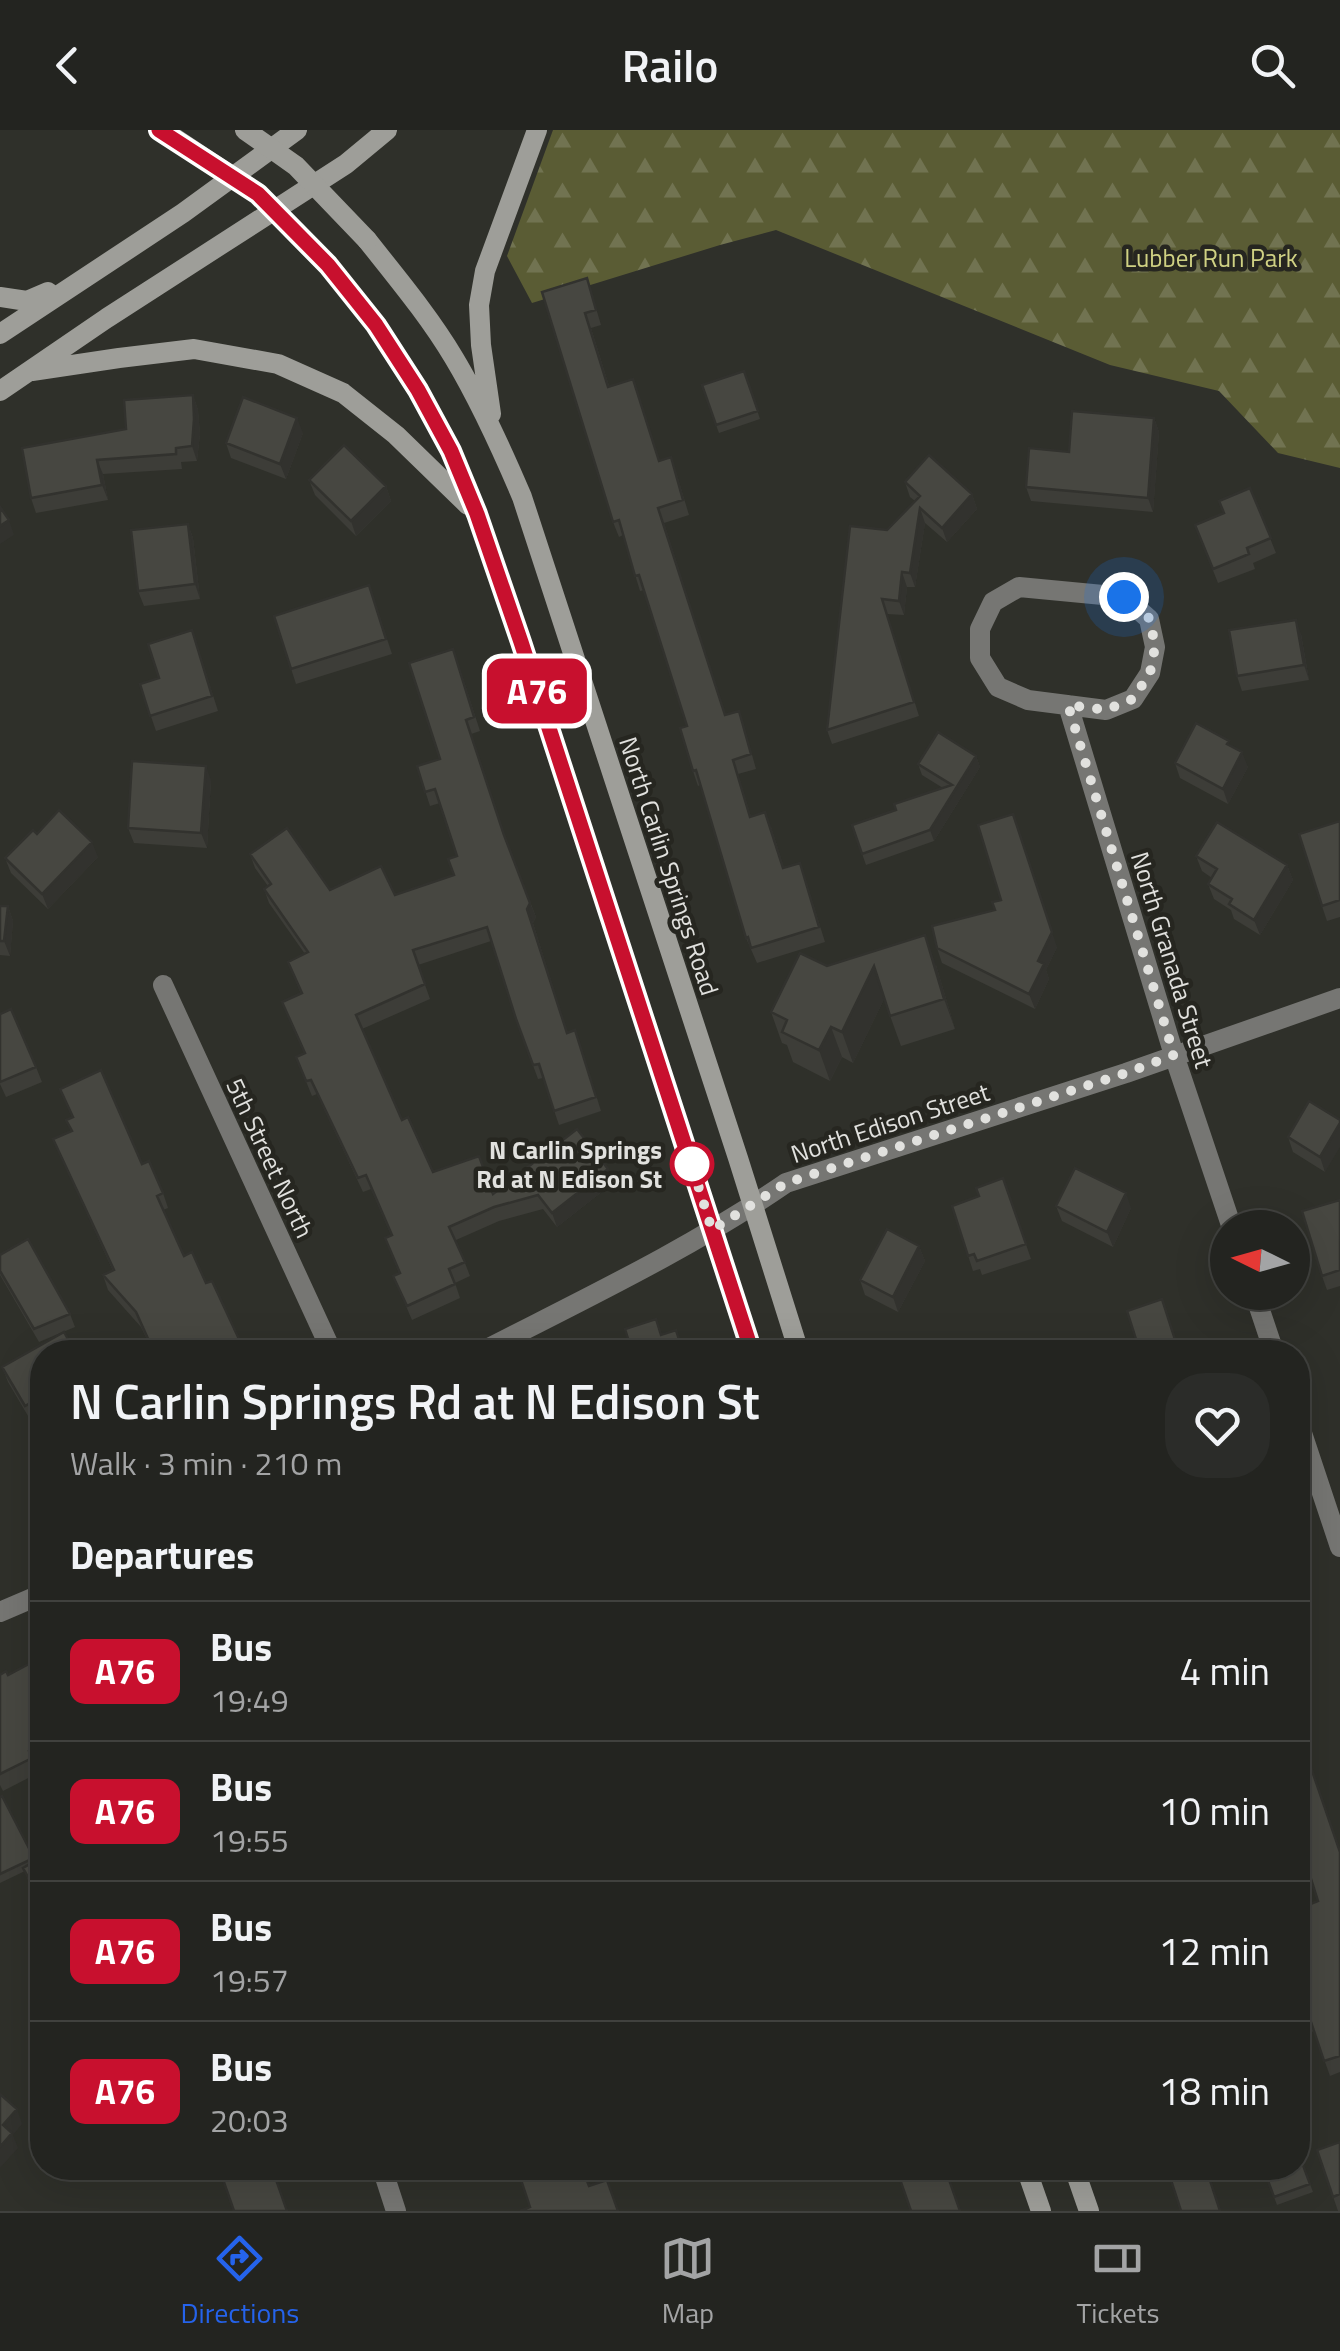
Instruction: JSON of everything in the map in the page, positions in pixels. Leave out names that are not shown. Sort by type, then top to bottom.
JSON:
[{"type":"main road","name":"North Carlin Springs Road","points":[[245,130],[296,166],[367,240],[444,343],[494,431],[522,497],[567,632],[795,1340]]},
{"type":"main road","points":[[0,334],[183,214],[297,130]]},
{"type":"main road","points":[[0,391],[346,164],[388,130]]},
{"type":"main road","points":[[494,431],[479,305],[484,271],[537,130]]},
{"type":"main road","points":[[167,135],[258,194],[328,265],[376,325],[451,451],[477,514],[748,1340]]},
{"type":"main road","points":[[0,298],[27,300],[92,275]]},
{"type":"main road","points":[[32,371],[194,350],[278,364],[343,393],[396,434],[477,514]]},
{"type":"main road","points":[[1030,2180],[1041,2211]]},
{"type":"main road","points":[[1078,2180],[1089,2211]]},
{"type":"street","points":[[1018,587],[1124,597],[1150,619],[1155,647],[1150,673],[1133,699],[1106,710],[1068,705],[1028,700],[998,687],[980,658],[980,629],[993,602],[1018,587]]},
{"type":"street","name":"North Granada Street","points":[[1068,705],[1174,1055],[1226,1210]]},
{"type":"street","name":"5th Street North","points":[[162,985],[326,1340]]},
{"type":"street","name":"North Edison Street","points":[[504,1340],[712,1230],[786,1183],[1126,1073],[1340,998]]},
{"type":"street","points":[[1260,1310],[1270,1340]]},
{"type":"street","points":[[1310,1457],[1340,1546]]},
{"type":"street","points":[[0,1612],[30,1599]]},
{"type":"street","points":[[386,2180],[396,2211]]},
{"type":"green space","name":"Lubber Run Park","points":[[553,130],[1340,130],[1340,468],[1278,453],[1219,391],[1110,365],[776,230],[532,303],[507,256]]},
{"type":"building","points":[[587,278],[596,310],[585,313],[608,387],[633,379],[659,461],[671,457],[683,500],[658,508],[725,715],[739,711],[751,754],[733,760],[750,817],[765,812],[783,868],[800,863],[819,927],[751,948],[680,728],[687,726],[639,575],[635,576],[619,520],[613,522],[542,292]]},
{"type":"building","points":[[744,371],[758,411],[716,425],[702,385]]},
{"type":"building","points":[[193,395],[192,446],[176,448],[176,454],[97,460],[102,485],[31,498],[22,448],[126,429],[124,400]]},
{"type":"building","points":[[243,397],[297,418],[280,464],[226,443]]},
{"type":"building","points":[[1072,411],[1154,418],[1148,498],[1026,487],[1029,448],[1069,452]]},
{"type":"building","points":[[344,445],[386,486],[351,521],[309,480]]},
{"type":"building","points":[[929,455],[972,494],[942,528],[920,508],[910,573],[902,572],[899,601],[882,599],[914,702],[827,730],[850,526],[887,530],[920,496],[905,482]]},
{"type":"building","points":[[1250,488],[1271,538],[1247,548],[1249,554],[1213,569],[1195,525],[1224,513],[1219,501]]},
{"type":"building","points":[[0,507],[9,520],[0,526]]},
{"type":"building","points":[[188,524],[195,584],[138,591],[131,530]]},
{"type":"building","points":[[369,585],[386,639],[291,669],[274,616]]},
{"type":"building","points":[[1296,620],[1304,665],[1237,676],[1229,630]]},
{"type":"building","points":[[192,630],[212,696],[150,716],[140,684],[159,678],[148,644]]},
{"type":"building","points":[[453,649],[474,717],[466,720],[530,903],[527,909],[567,1033],[575,1030],[596,1097],[554,1111],[539,1064],[533,1065],[516,1019],[487,927],[413,950],[425,984],[356,1015],[402,1120],[408,1117],[433,1172],[479,1156],[493,1194],[577,1129],[608,1169],[552,1213],[538,1195],[494,1207],[449,1227],[465,1262],[449,1269],[455,1284],[407,1306],[393,1276],[400,1273],[385,1238],[392,1235],[366,1175],[358,1178],[296,1057],[305,1053],[282,1002],[302,993],[288,962],[308,952],[264,889],[271,884],[250,854],[287,828],[330,890],[381,866],[395,895],[454,875],[448,859],[457,856],[435,789],[425,792],[417,766],[440,759],[409,663]]},
{"type":"building","points":[[1196,723],[1242,752],[1223,789],[1175,763]]},
{"type":"building","points":[[938,732],[976,756],[930,830],[862,854],[852,825],[896,810],[894,804],[952,785],[918,764]]},
{"type":"building","points":[[132,761],[206,766],[201,833],[128,828]]},
{"type":"building","points":[[59,810],[92,842],[42,894],[5,858],[33,830],[37,834]]},
{"type":"building","points":[[1013,814],[1052,932],[1038,961],[1044,964],[1029,994],[937,948],[932,926],[995,910],[992,902],[1001,900],[978,825]]},
{"type":"building","points":[[1340,821],[1340,900],[1322,906],[1299,834]]},
{"type":"building","points":[[1217,822],[1287,865],[1254,920],[1208,884],[1217,869],[1196,856]]},
{"type":"building","points":[[0,906],[8,906],[4,941],[0,941]]},
{"type":"building","points":[[925,935],[944,999],[890,1016],[874,966],[842,1032],[831,1027],[819,1050],[782,1032],[787,1020],[771,1012],[800,953],[827,966]]},
{"type":"building","points":[[11,1009],[36,1067],[0,1082],[0,1014]]},
{"type":"building","points":[[101,1070],[142,1164],[149,1161],[163,1193],[157,1196],[184,1256],[192,1252],[206,1283],[212,1281],[239,1340],[149,1340],[136,1312],[103,1275],[114,1270],[53,1139],[72,1131],[66,1120],[73,1117],[60,1089]]},
{"type":"building","points":[[1309,1101],[1340,1120],[1320,1157],[1288,1137]]},
{"type":"building","points":[[1075,1168],[1126,1193],[1107,1232],[1056,1206]]},
{"type":"building","points":[[1003,1178],[1026,1244],[977,1261],[974,1254],[968,1256],[952,1206],[979,1196],[976,1188]]},
{"type":"building","points":[[1340,1200],[1340,1270],[1322,1276],[1310,1237],[1310,1210],[1305,1210]]},
{"type":"building","points":[[887,1229],[919,1246],[893,1297],[860,1280]]},
{"type":"building","points":[[28,1239],[70,1314],[34,1329],[0,1271],[0,1255]]},
{"type":"building","points":[[1162,1299],[1175,1340],[1136,1340],[1127,1311]]},
{"type":"building","points":[[656,1319],[661,1335],[676,1330],[679,1340],[628,1340],[625,1329]]},
{"type":"building","points":[[64,1332],[68,1340],[50,1340]]},
{"type":"building","points":[[30,1351],[30,1403],[25,1406],[2,1367]]},
{"type":"building","points":[[30,1663],[30,1759],[0,1774],[0,1675],[6,1671],[8,1675]]},
{"type":"building","points":[[1310,1765],[1340,1852],[1340,2056],[1324,2061],[1310,2019],[1310,1904],[1318,1901],[1310,1876]]},
{"type":"building","points":[[0,1797],[30,1850],[30,1860],[0,1874]]},
{"type":"building","points":[[0,2094],[17,2109],[3,2125],[12,2133],[0,2147]]},
{"type":"building","points":[[1340,2142],[1340,2194],[1333,2197],[1317,2150]]},
{"type":"building","points":[[223,2180],[276,2180],[287,2211],[234,2211]]},
{"type":"building","points":[[521,2180],[587,2180],[589,2186],[607,2180],[618,2211],[520,2211],[530,2207]]},
{"type":"building","points":[[900,2180],[949,2180],[960,2211],[911,2211]]},
{"type":"building","points":[[1171,2180],[1210,2180],[1220,2211],[1181,2211]]},
{"type":"building","points":[[1268,2180],[1309,2180],[1310,2184],[1274,2197]]},
{"type":"bus line","name":"A76","points":[[159,130],[258,194],[328,265],[376,325],[451,451],[521,642],[748,1340]]},
{"type":"place","name":"N Carlin Springs Rd at N Edison St","points":[[692,1164]]},
{"type":"route","points":[[692,1164],[687,1150],[712,1230],[786,1183],[1174,1055],[1068,705],[1106,710],[1133,699],[1150,673],[1155,647],[1150,619],[1124,597]]}]
